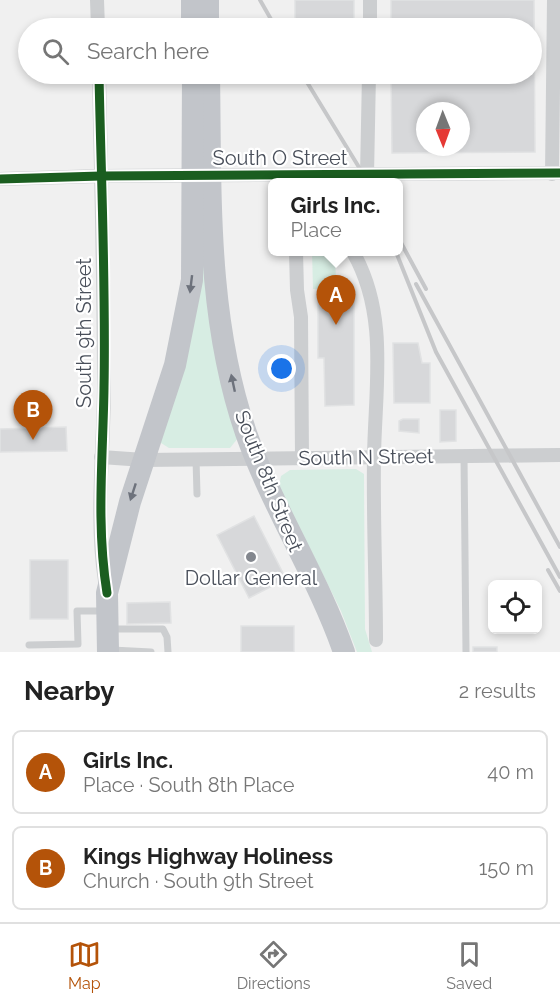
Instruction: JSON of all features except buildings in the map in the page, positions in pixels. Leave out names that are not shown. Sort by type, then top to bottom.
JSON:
[{"type":"highway","points":[[192,0],[192,18]]},
{"type":"highway","points":[[207,0],[208,18]]},
{"type":"highway","points":[[195,84],[202,123]]},
{"type":"highway","points":[[108,627],[130,502],[175,364],[186,319],[202,226],[202,123],[208,84]]},
{"type":"highway","name":"South 8th Street","points":[[202,226],[236,397],[257,459],[283,523],[344,652]]},
{"type":"street","points":[[97,0],[98,18]]},
{"type":"street","points":[[370,0],[370,18]]},
{"type":"street","points":[[554,0],[556,173]]},
{"type":"street","name":"South 9th Street","points":[[99,84],[104,387],[101,457],[102,563],[108,627]]},
{"type":"street","points":[[367,175],[369,84]]},
{"type":"street","name":"South O Street","points":[[326,178],[367,175],[556,173]]},
{"type":"street","name":"South O Street","points":[[0,179],[101,176],[268,179]]},
{"type":"street","points":[[296,256],[297,290],[302,317],[302,458]]},
{"type":"street","points":[[355,256],[372,294],[377,336],[374,458],[376,640]]},
{"type":"street","name":"South N Street","points":[[101,457],[144,460],[560,456]]},
{"type":"lane","points":[[464,456],[466,652]]},
{"type":"lane","points":[[196,459],[197,494]]},
{"type":"lane","points":[[29,645],[78,644],[77,611],[108,627],[131,651],[151,652]]},
{"type":"lane","points":[[108,627],[163,629],[167,637],[168,652]]},
{"type":"green space","points":[[202,238],[238,438],[230,448],[169,448],[161,443],[160,436]]},
{"type":"green space","points":[[312,256],[335,256],[336,284],[330,288],[313,289]]},
{"type":"green space","points":[[356,469],[364,474],[365,629],[372,652],[357,652],[341,611],[279,486],[281,476],[290,470]]},
{"type":"railway","points":[[260,0],[270,18]]},
{"type":"railway","points":[[308,84],[366,178]]},
{"type":"railway","points":[[403,246],[426,289]]},
{"type":"railway","points":[[398,256],[436,352],[560,577]]},
{"type":"railway","points":[[416,284],[560,547]]},
{"type":"railway","points":[[548,570],[560,591]]},
{"type":"cycle path","points":[[99,84],[104,309],[101,516],[107,593]]},
{"type":"cycle path","points":[[0,179],[101,176],[560,173]]},
{"type":"place","name":"Girls Inc.","points":[[336,325]]},
{"type":"place","name":"Kings Highway Holiness","points":[[33,440]]},
{"type":"place","name":"Dollar General","points":[[251,557]]}]
